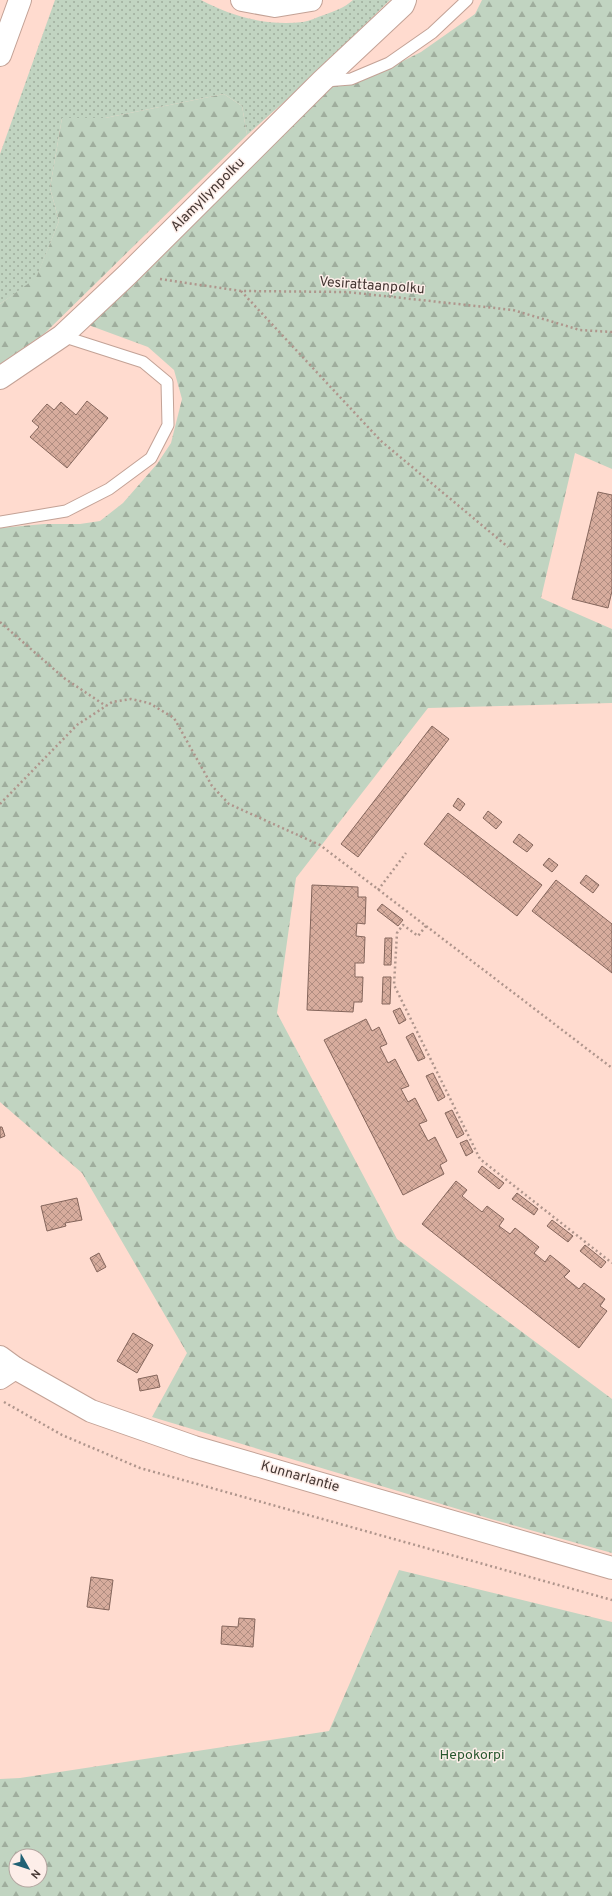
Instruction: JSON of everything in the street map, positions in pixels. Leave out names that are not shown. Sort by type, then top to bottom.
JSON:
[{"type":"main road","points":[[0,55],[20,0]]},
{"type":"main road","points":[[242,0],[276,6],[311,0]]},
{"type":"main road","name":"Alamyllynpolku","points":[[0,378],[62,336],[127,275],[322,81],[403,5],[405,0]]},
{"type":"main road","name":"Kunnarlantie","points":[[5,1368],[92,1411],[194,1447],[612,1568]]},
{"type":"lane","points":[[322,81],[351,79],[389,63],[432,34],[467,0]]},
{"type":"lane","points":[[0,522],[66,511],[109,489],[151,458],[168,425],[167,382],[143,362],[62,336]]},
{"type":"path","name":"Vesirattaanpolku","points":[[127,275],[241,291],[347,292],[513,310],[580,330],[612,332]]},
{"type":"path","points":[[241,291],[380,441],[508,547]]},
{"type":"path","points":[[0,622],[64,678],[106,706]]},
{"type":"path","points":[[0,804],[77,725],[112,702],[131,698],[149,703],[174,718],[212,786],[229,804],[320,845],[612,1068]]},
{"type":"path","points":[[378,890],[406,853]]},
{"type":"path","points":[[426,926],[418,936],[403,925],[397,934],[394,985],[480,1159],[612,1263]]},
{"type":"path","points":[[0,1400],[62,1434],[140,1468],[612,1600]]},
{"type":"green space","points":[[55,0],[201,0],[225,11],[250,19],[276,23],[290,23],[311,20],[339,9],[353,0],[390,0],[302,86],[247,135],[242,106],[224,94],[105,118],[62,118],[50,188],[59,221],[36,279],[0,304],[0,154]]},
{"type":"green space","points":[[482,0],[612,0],[612,469],[575,453],[541,598],[612,629],[612,703],[428,708],[296,878],[277,1013],[397,1239],[612,1399],[612,1553],[491,1519],[152,1417],[187,1353],[82,1173],[0,1102],[0,528],[44,524],[80,524],[100,521],[123,503],[157,464],[171,443],[182,399],[174,370],[148,347],[83,323],[322,89],[371,77],[421,52],[475,14]]},
{"type":"green space","points":[[224,94],[242,106],[247,135],[45,333],[0,364],[0,304],[36,278],[59,221],[50,188],[62,118],[105,118]]},
{"type":"green space","name":"Hepokorpi","points":[[399,1570],[612,1622],[612,1896],[0,1896],[0,1779],[20,1778],[329,1731]]},
{"type":"building","points":[[87,401],[108,418],[67,468],[30,437],[39,427],[32,421],[47,404],[54,410],[61,402],[76,415]]},
{"type":"building","points":[[598,492],[612,495],[612,591],[608,608],[572,599]]},
{"type":"building","points":[[432,726],[449,739],[358,857],[341,844]]},
{"type":"building","points":[[458,798],[465,804],[460,811],[453,806]]},
{"type":"building","points":[[488,811],[502,822],[496,829],[483,818]]},
{"type":"building","points":[[448,813],[542,885],[517,916],[424,844]]},
{"type":"building","points":[[519,834],[533,845],[527,852],[513,842]]},
{"type":"building","points":[[549,858],[558,865],[552,872],[543,865]]},
{"type":"building","points":[[586,875],[599,885],[593,893],[580,883]]},
{"type":"building","points":[[556,880],[612,924],[612,973],[532,911]]},
{"type":"building","points":[[312,885],[358,887],[358,897],[366,897],[365,924],[357,923],[356,936],[365,937],[364,963],[355,963],[355,977],[363,977],[362,1002],[354,1002],[353,1012],[307,1010]]},
{"type":"building","points":[[382,904],[403,920],[398,926],[377,910]]},
{"type":"building","points":[[385,938],[392,938],[391,965],[384,965]]},
{"type":"building","points":[[383,977],[391,977],[390,1004],[382,1004]]},
{"type":"building","points":[[400,1008],[406,1020],[399,1024],[393,1011]]},
{"type":"building","points":[[366,1019],[372,1031],[379,1027],[387,1044],[380,1047],[388,1063],[395,1059],[409,1086],[401,1089],[408,1102],[415,1098],[427,1121],[419,1124],[428,1141],[435,1137],[447,1161],[440,1165],[444,1174],[403,1195],[324,1040]]},
{"type":"building","points":[[413,1033],[425,1058],[418,1061],[406,1037]]},
{"type":"building","points":[[433,1073],[445,1097],[438,1101],[426,1076]]},
{"type":"building","points":[[452,1110],[464,1134],[457,1138],[445,1113]]},
{"type":"building","points":[[0,1127],[2,1127],[5,1136],[0,1138]]},
{"type":"building","points":[[467,1140],[473,1152],[466,1156],[460,1143]]},
{"type":"building","points":[[482,1166],[504,1183],[499,1189],[478,1172]]},
{"type":"building","points":[[456,1181],[467,1190],[462,1196],[482,1212],[487,1206],[504,1219],[499,1226],[510,1234],[515,1228],[539,1247],[534,1253],[545,1262],[550,1255],[570,1271],[564,1277],[579,1289],[584,1283],[605,1299],[600,1306],[607,1311],[579,1348],[422,1224]]},
{"type":"building","points":[[517,1193],[538,1209],[534,1215],[512,1199]]},
{"type":"building","points":[[77,1198],[82,1220],[65,1223],[66,1226],[47,1231],[41,1206]]},
{"type":"building","points":[[552,1220],[573,1236],[568,1242],[547,1226]]},
{"type":"building","points":[[585,1245],[606,1262],[601,1268],[580,1251]]},
{"type":"building","points":[[99,1253],[106,1267],[97,1272],[90,1258]]},
{"type":"building","points":[[133,1333],[153,1345],[137,1373],[117,1361]]},
{"type":"building","points":[[157,1375],[160,1387],[140,1391],[138,1379]]},
{"type":"building","points":[[91,1577],[113,1580],[109,1610],[87,1607]]},
{"type":"building","points":[[239,1618],[255,1619],[253,1647],[221,1644],[222,1626],[238,1627]]}]
